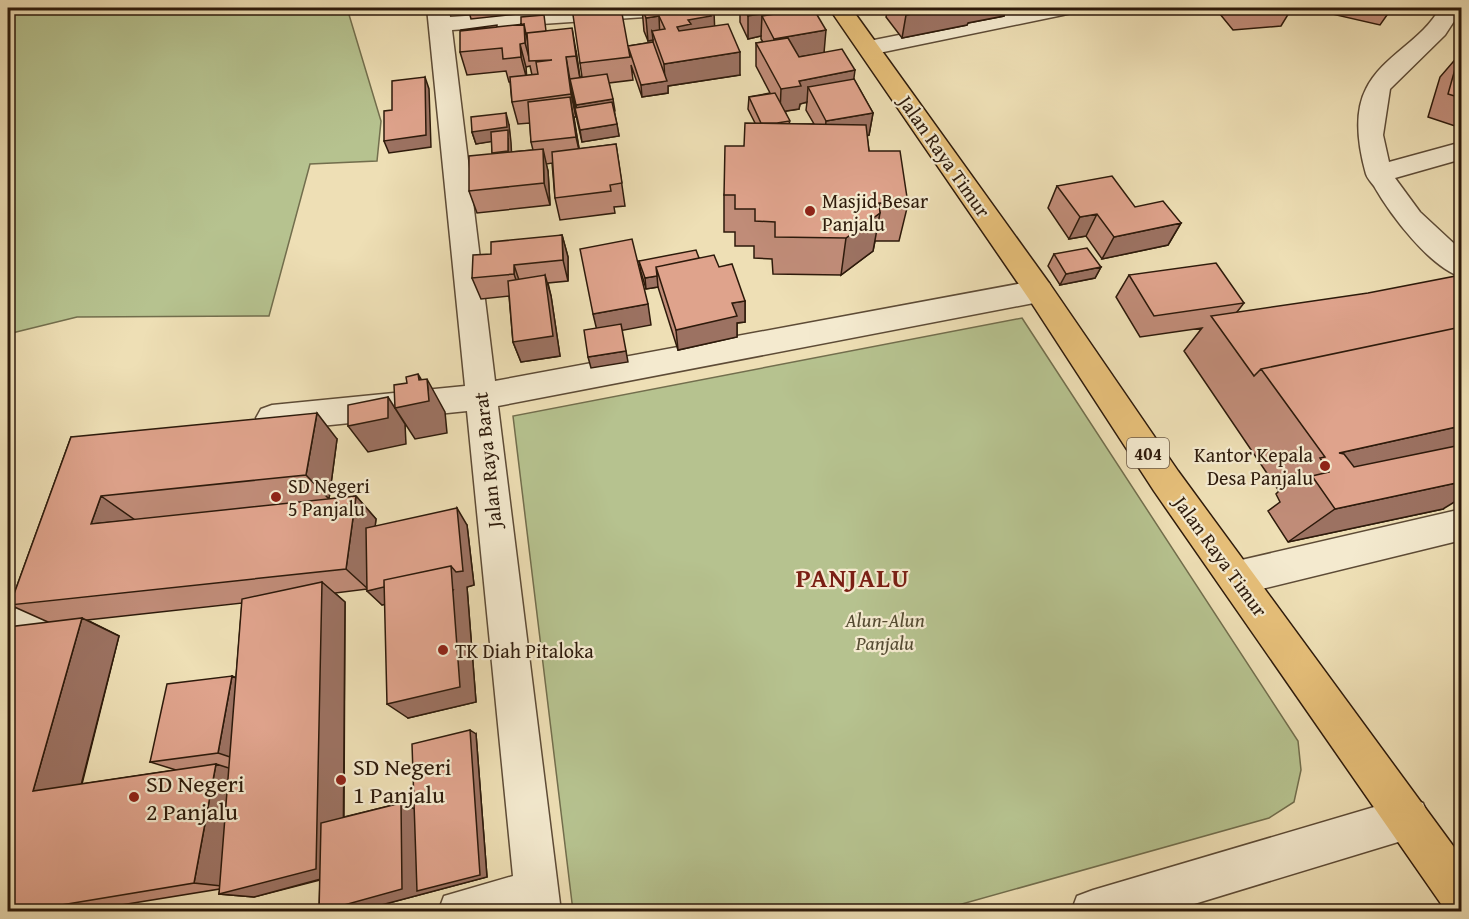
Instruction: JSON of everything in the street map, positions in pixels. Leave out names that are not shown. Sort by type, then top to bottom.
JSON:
[{"type":"main road","name":"Jalan Raya Timur","points":[[840,8],[1039,291],[1166,481],[1461,895]]},
{"type":"street","points":[[439,16],[675,8]]},
{"type":"street","points":[[869,48],[1064,8]]},
{"type":"street","points":[[1451,8],[1445,22],[1429,40],[1399,65],[1378,87],[1371,127],[1371,148],[1379,174],[1402,208],[1441,250],[1461,267]]},
{"type":"street","name":"Jalan Raya Barat","points":[[439,16],[537,902]]},
{"type":"street","points":[[1379,174],[1461,150]]},
{"type":"street","points":[[238,422],[480,398],[1039,291]]},
{"type":"street","points":[[1237,578],[1461,525]]},
{"type":"street","points":[[28,629],[53,543]]},
{"type":"street","points":[[1093,912],[1408,818]]},
{"type":"street","points":[[460,912],[537,902]]},
{"type":"green space","points":[[8,8],[347,8],[381,121],[377,161],[310,164],[269,316],[77,317],[8,334]]},
{"type":"green space","name":"Alun-Alun Panjalu","points":[[1022,318],[1298,741],[1301,770],[1294,802],[1269,818],[937,911],[573,911],[513,416]]},
{"type":"building","points":[[572,8],[621,8],[630,57],[580,63]]},
{"type":"building","points":[[642,8],[712,8],[714,12],[709,13],[711,16],[688,20],[691,24],[677,27],[679,31],[728,24],[740,52],[664,64],[652,31],[665,29],[659,16],[646,18]]},
{"type":"building","points":[[744,8],[800,8],[748,16]]},
{"type":"building","points":[[813,8],[826,30],[774,39],[762,16]]},
{"type":"building","points":[[900,8],[945,8],[906,15]]},
{"type":"building","points":[[544,15],[546,31],[526,34],[524,24],[521,25],[521,17]]},
{"type":"building","points":[[524,24],[525,43],[520,44],[521,57],[503,59],[502,48],[460,52],[460,31]]},
{"type":"building","points":[[497,25],[497,27],[461,31],[461,30]]},
{"type":"building","points":[[572,28],[576,56],[566,57],[571,94],[512,102],[510,77],[538,74],[536,62],[552,60],[529,61],[527,33]]},
{"type":"building","points":[[788,38],[799,57],[842,49],[855,70],[799,81],[801,86],[781,89],[756,43]]},
{"type":"building","points":[[653,42],[667,81],[641,85],[628,46]]},
{"type":"building","points":[[1459,55],[1461,55],[1461,98],[1448,94]]},
{"type":"building","points":[[607,74],[613,99],[576,105],[570,79]]},
{"type":"building","points":[[425,77],[426,135],[384,141],[384,111],[392,110],[392,81]]},
{"type":"building","points":[[854,79],[873,113],[826,121],[808,87]]},
{"type":"building","points":[[775,93],[790,121],[761,123],[749,97]]},
{"type":"building","points":[[570,97],[576,137],[531,142],[528,102]]},
{"type":"building","points":[[612,102],[617,124],[580,130],[575,108]]},
{"type":"building","points":[[506,113],[507,127],[472,132],[471,117]]},
{"type":"building","points":[[745,123],[866,125],[869,151],[900,151],[908,204],[879,203],[880,213],[846,238],[775,237],[775,222],[755,221],[755,209],[735,209],[735,195],[724,195],[725,146],[744,146]]},
{"type":"building","points":[[508,130],[508,151],[492,153],[491,132]]},
{"type":"building","points":[[616,144],[622,183],[610,185],[611,191],[555,198],[552,152]]},
{"type":"building","points":[[543,149],[544,183],[469,191],[469,156]]},
{"type":"building","points":[[1112,176],[1135,207],[1163,201],[1181,223],[1114,237],[1097,214],[1080,217],[1057,186]]},
{"type":"building","points":[[562,235],[563,260],[514,265],[514,274],[472,278],[473,255],[491,254],[491,242]]},
{"type":"building","points":[[632,239],[648,304],[593,314],[580,249]]},
{"type":"building","points":[[1087,248],[1101,267],[1066,274],[1054,254]]},
{"type":"building","points":[[696,250],[699,258],[656,267],[657,276],[645,278],[639,261]]},
{"type":"building","points":[[714,255],[719,267],[732,264],[745,301],[732,303],[737,316],[676,330],[656,267]]},
{"type":"building","points":[[1216,263],[1244,303],[1154,316],[1129,275]]},
{"type":"building","points":[[545,275],[553,336],[513,342],[508,281]]},
{"type":"building","points":[[1461,275],[1461,327],[1261,369],[1254,376],[1211,316],[1368,293]]},
{"type":"building","points":[[621,324],[626,351],[588,357],[584,330]]},
{"type":"building","points":[[1461,327],[1461,426],[1339,453],[1344,454],[1354,467],[1461,445],[1461,482],[1335,509],[1312,476],[1329,472],[1320,458],[1325,457],[1261,369]]},
{"type":"building","points":[[418,374],[419,380],[427,379],[429,401],[395,408],[394,385],[407,383],[406,377]]},
{"type":"building","points":[[388,397],[388,418],[348,426],[348,405]]},
{"type":"building","points":[[317,413],[306,475],[101,496],[91,524],[356,496],[346,569],[10,605],[71,437]]},
{"type":"building","points":[[457,508],[463,571],[456,572],[451,566],[384,580],[384,587],[367,591],[366,528]]},
{"type":"building","points":[[451,566],[460,687],[387,704],[384,580]]},
{"type":"building","points":[[322,582],[316,869],[219,894],[242,599]]},
{"type":"building","points":[[82,618],[33,791],[216,764],[194,883],[8,912],[8,627]]},
{"type":"building","points":[[232,676],[218,753],[150,762],[167,684]]},
{"type":"building","points":[[470,730],[480,875],[417,891],[412,744]]},
{"type":"building","points":[[401,803],[402,889],[319,912],[321,823]]},
{"type":"place","name":"Masjid Besar Panjalu","points":[[810,211]]},
{"type":"place","name":"Kantor Kepala Desa Panjalu","points":[[1325,466]]},
{"type":"place","name":"SD Negeri 5 Panjalu","points":[[276,497]]},
{"type":"place","name":"TK Diah Pitaloka","points":[[443,650]]},
{"type":"place","name":"SD Negeri 1 Panjalu","points":[[341,780]]},
{"type":"place","name":"SD Negeri 2 Panjalu","points":[[134,797]]},
{"type":"district","name":"PANJALU","points":[[853,577]]}]
